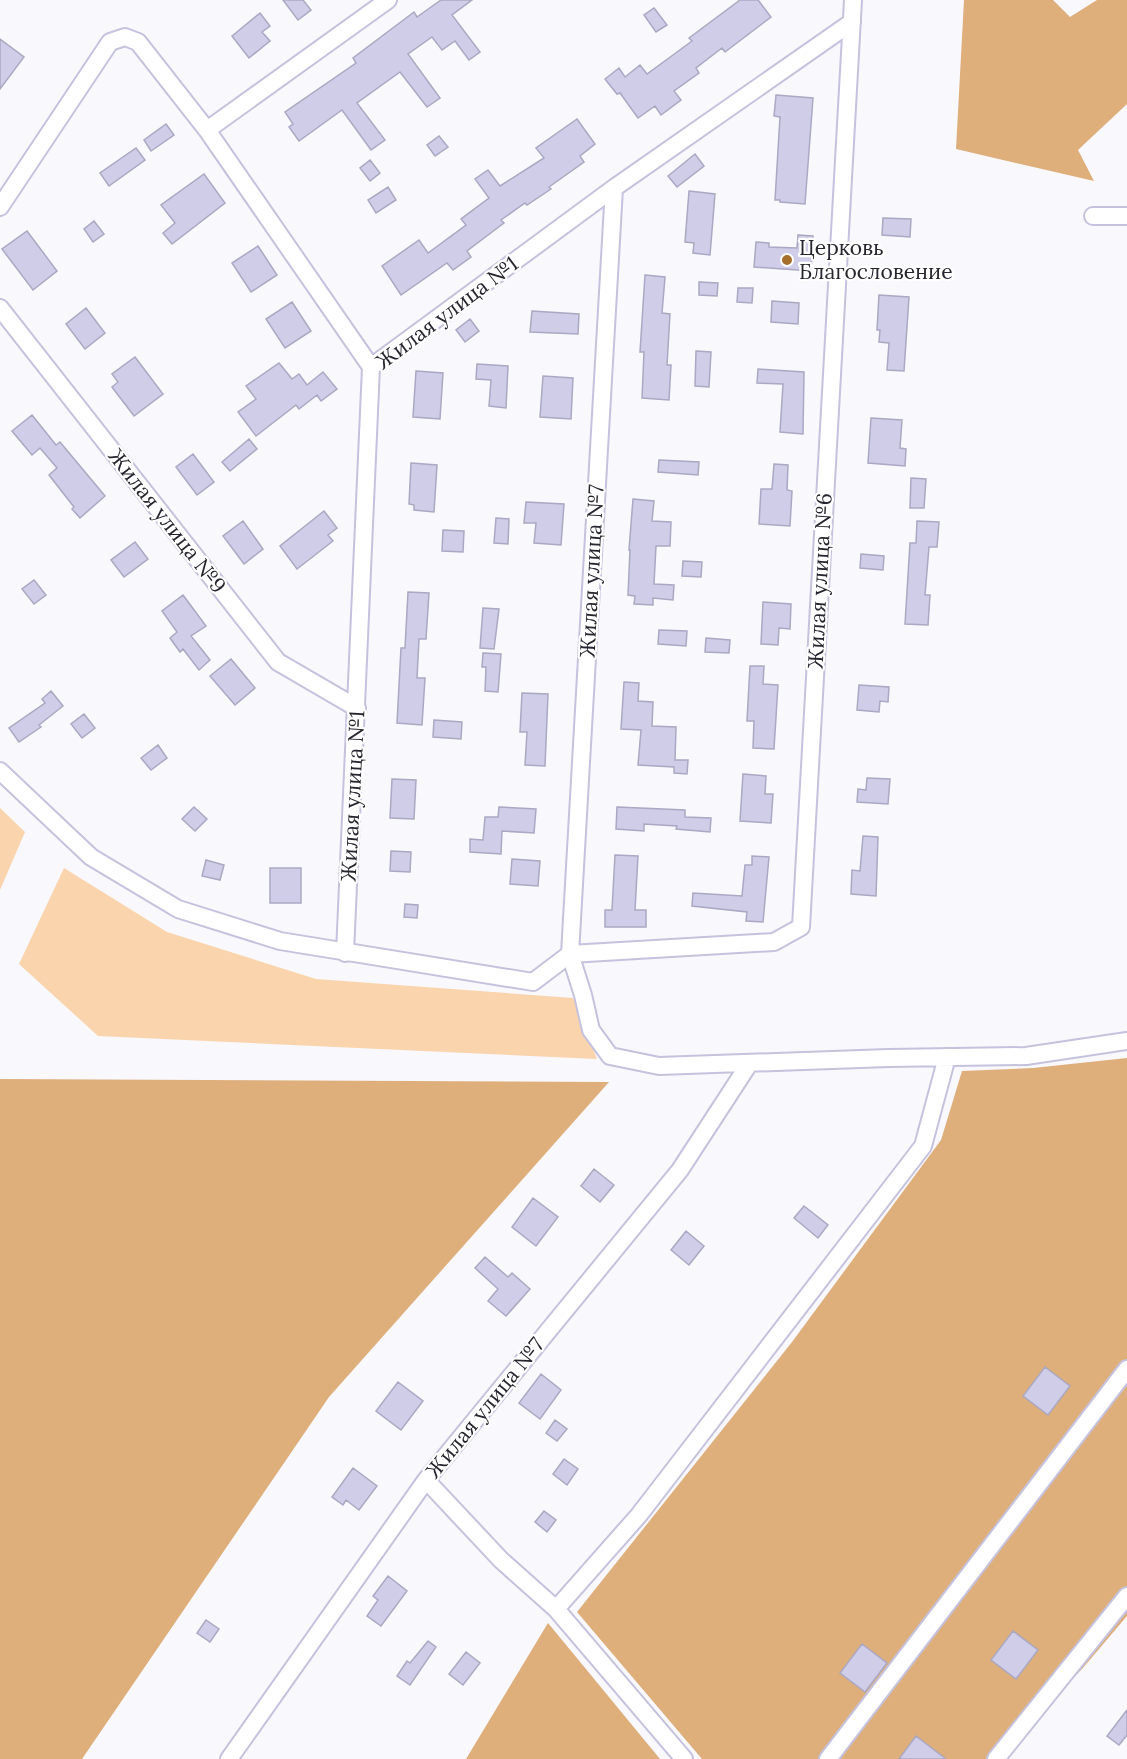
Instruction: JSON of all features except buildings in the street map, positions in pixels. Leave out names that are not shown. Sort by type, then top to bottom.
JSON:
[{"type":"street","points":[[207,130],[388,0]]},
{"type":"street","name":"Жилая улица №6","points":[[570,954],[774,942],[801,927],[853,0]]},
{"type":"street","name":"Жилая улица №1","points":[[345,953],[371,367],[614,188],[852,22]]},
{"type":"street","points":[[0,207],[110,42],[125,37],[138,42],[207,130],[371,367]]},
{"type":"street","name":"Жилая улица №7","points":[[570,954],[614,188]]},
{"type":"street","points":[[1093,216],[1127,216]]},
{"type":"street","name":"Жилая улица №9","points":[[0,308],[278,662],[357,708]]},
{"type":"street","points":[[0,771],[91,857],[178,909],[279,940],[345,953],[533,982],[570,954],[591,1030],[610,1056],[659,1066],[1026,1056],[1127,1041]]},
{"type":"street","points":[[556,1609],[639,1515],[923,1146],[947,1057]]},
{"type":"street","name":"Жилая улица №7","points":[[229,1759],[426,1480],[680,1170],[749,1064]]},
{"type":"street","points":[[828,1759],[1127,1369]]},
{"type":"street","points":[[426,1480],[501,1560],[556,1609],[684,1759]]},
{"type":"street","points":[[996,1759],[1127,1596]]},
{"type":"shaded area","points":[[964,0],[1053,0],[1070,17],[1097,0],[1127,0],[1127,104],[1078,150],[1094,181],[956,149]]},
{"type":"shaded area","points":[[0,808],[25,832],[0,890]]},
{"type":"shaded area","points":[[64,868],[167,932],[316,979],[573,998],[597,1059],[98,1036],[19,964]]},
{"type":"shaded area","points":[[1127,1058],[1127,1616],[1082,1669],[992,1759],[702,1759],[577,1612],[792,1342],[941,1140],[962,1071],[1033,1068]]},
{"type":"shaded area","points":[[0,1079],[609,1082],[329,1397],[82,1759],[0,1759]]},
{"type":"shaded area","points":[[548,1623],[660,1759],[466,1759]]},
{"type":"place","name":"Церковь Благословение","points":[[787,260]]}]
